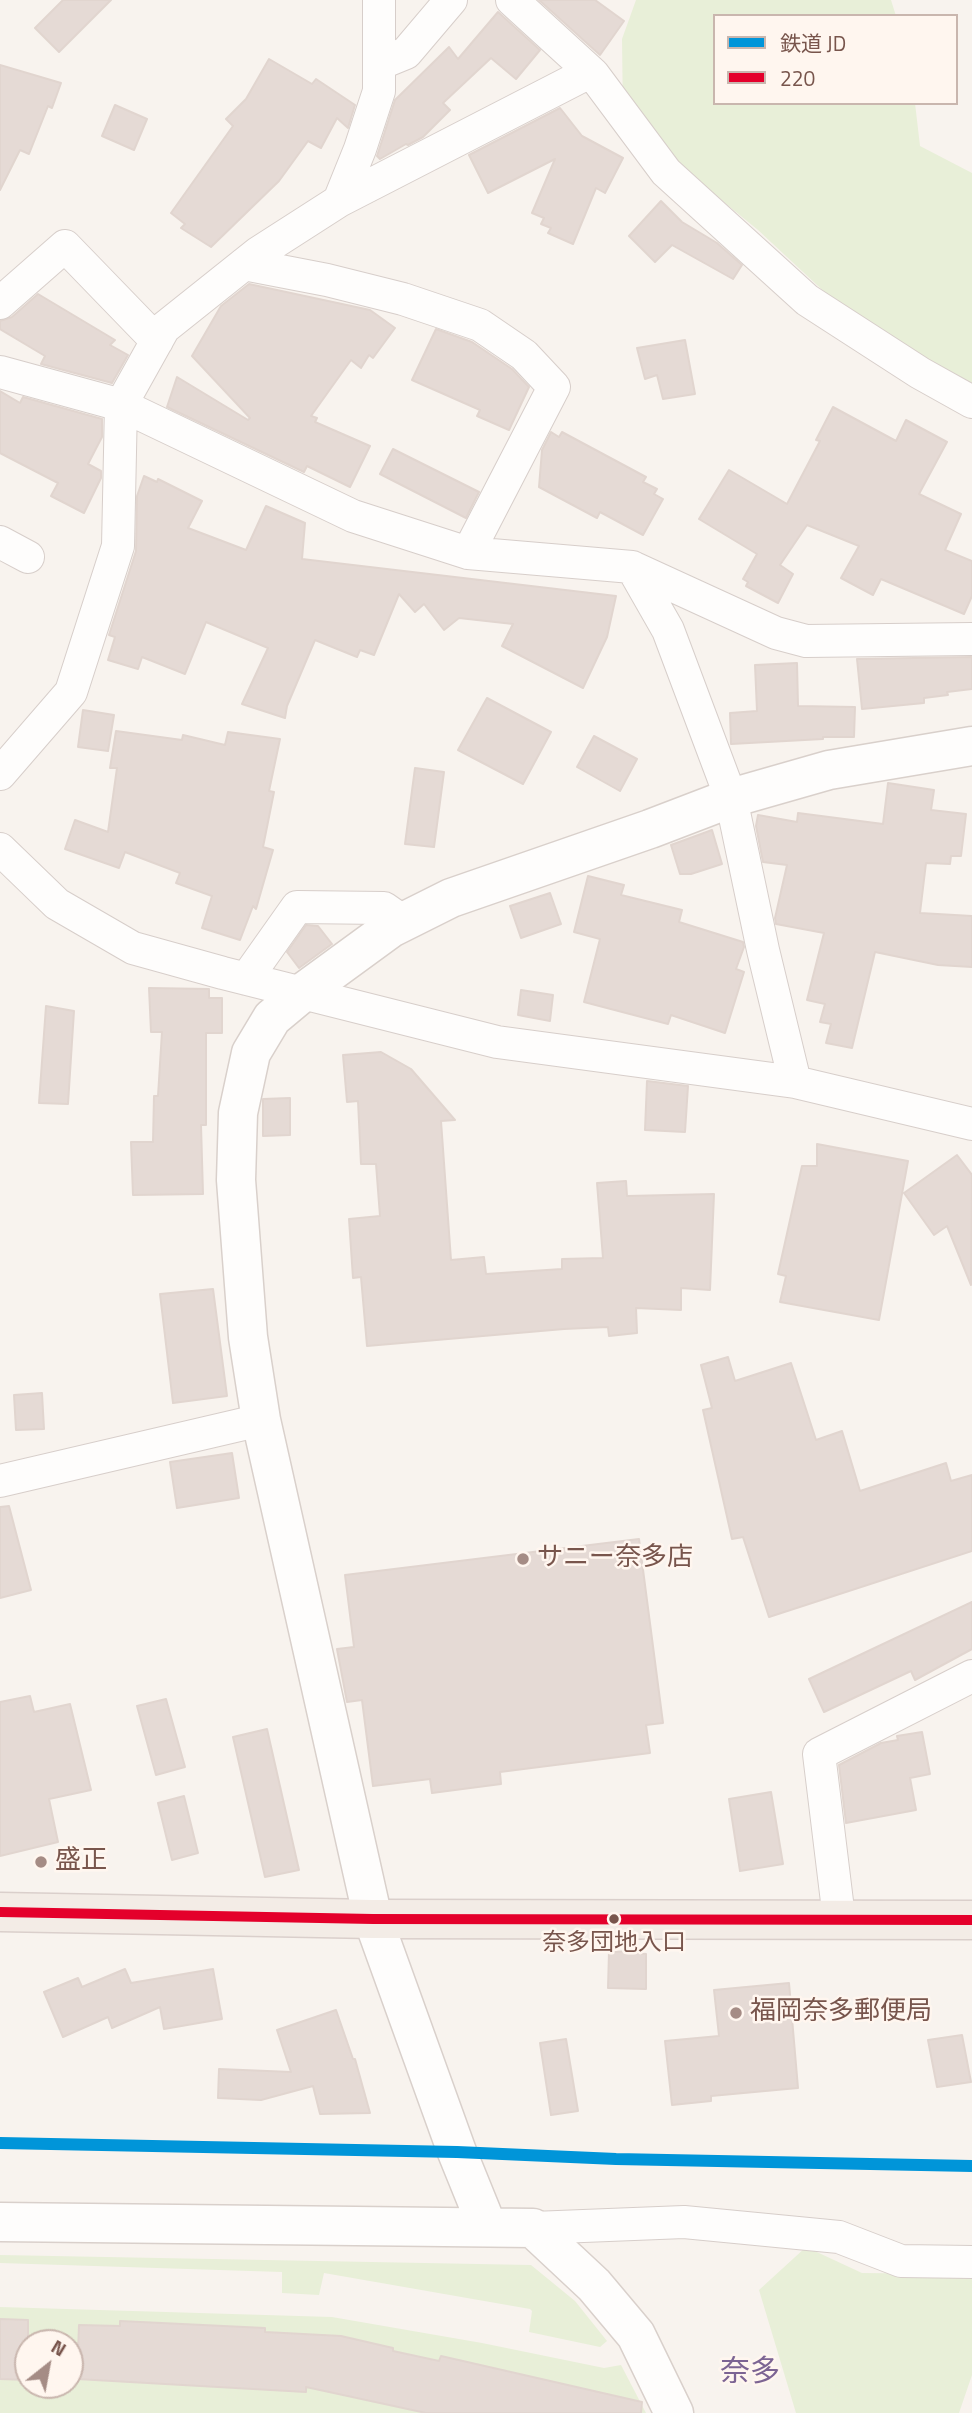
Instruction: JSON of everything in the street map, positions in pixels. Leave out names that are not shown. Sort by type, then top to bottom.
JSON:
[{"type":"main road","points":[[0,1912],[373,1919],[972,1920]]},
{"type":"street","points":[[339,201],[379,91],[379,0]]},
{"type":"street","points":[[379,64],[406,53],[451,0]]},
{"type":"street","points":[[512,0],[593,75],[666,172],[807,300],[920,373],[972,401]]},
{"type":"street","points":[[0,774],[71,692],[118,546],[121,405],[164,328],[244,264],[339,201],[580,77],[593,75]]},
{"type":"street","points":[[0,303],[65,246],[157,341]]},
{"type":"street","points":[[244,264],[327,280],[403,299],[480,325],[524,355],[554,387],[468,554]]},
{"type":"street","points":[[0,372],[121,405],[353,516],[468,554],[632,568],[776,633],[806,641],[972,639]]},
{"type":"street","points":[[0,542],[27,557]]},
{"type":"street","points":[[632,568],[668,630],[731,798],[762,950],[795,1082]]},
{"type":"street","points":[[487,2226],[457,2152],[373,1919],[261,1420],[247,1324],[236,1180],[238,1113],[251,1053],[272,1018],[302,993],[391,928],[451,898],[731,798],[829,770],[972,746]]},
{"type":"street","points":[[0,849],[57,904],[133,948],[497,1042],[795,1082],[968,1129]]},
{"type":"street","points":[[246,979],[298,907],[384,908],[404,922]]},
{"type":"street","points":[[0,1481],[261,1420]]},
{"type":"street","points":[[839,1918],[819,1754],[972,1676]]},
{"type":"street","points":[[0,2221],[533,2228],[684,2222],[839,2237],[901,2261],[972,2262]]},
{"type":"street","points":[[533,2228],[594,2285],[636,2335],[674,2413]]},
{"type":"green space","points":[[636,0],[891,0],[895,14],[713,14],[713,105],[915,105],[920,146],[972,173],[972,386],[847,313],[758,230],[623,120],[622,39]]},
{"type":"green space","points":[[806,2247],[862,2273],[972,2274],[972,2375],[959,2413],[796,2413],[759,2290]]},
{"type":"green space","points":[[0,2255],[531,2265],[575,2301],[607,2341],[600,2347],[529,2332],[530,2309],[324,2273],[319,2295],[282,2293],[282,2272],[0,2263]]},
{"type":"green space","points":[[0,2307],[332,2317],[604,2368],[621,2365],[646,2413],[0,2413]]},
{"type":"building","points":[[63,0],[111,0],[59,52],[35,28]]},
{"type":"building","points":[[539,0],[595,0],[624,21],[600,55]]},
{"type":"building","points":[[498,12],[540,50],[516,79],[491,58],[443,103],[450,110],[423,137],[380,159],[377,156],[395,100],[449,47],[458,59]]},
{"type":"building","points":[[269,59],[312,84],[316,79],[355,105],[348,128],[337,118],[321,148],[308,141],[279,181],[211,247],[181,228],[185,224],[171,213],[233,126],[226,119],[246,99]]},
{"type":"building","points":[[0,65],[61,83],[52,108],[48,106],[29,154],[20,150],[0,190]]},
{"type":"building","points":[[115,105],[147,119],[134,150],[102,136]]},
{"type":"building","points":[[560,108],[582,136],[623,158],[605,193],[596,188],[573,244],[548,233],[551,228],[541,224],[544,218],[532,213],[555,159],[488,193],[469,155]]},
{"type":"building","points":[[661,201],[682,222],[717,243],[742,265],[733,279],[672,245],[655,262],[629,236]]},
{"type":"building","points":[[249,284],[370,310],[395,328],[373,358],[369,355],[361,368],[351,360],[311,416],[317,418],[315,422],[370,446],[350,487],[307,466],[304,472],[167,407],[177,377],[248,420],[250,418],[192,356],[221,306]]},
{"type":"building","points":[[38,294],[115,340],[110,345],[128,355],[112,383],[41,364],[45,356],[0,329],[0,321],[12,317]]},
{"type":"building","points":[[436,329],[472,342],[512,369],[529,387],[509,430],[477,416],[480,410],[412,380]]},
{"type":"building","points":[[685,340],[695,394],[663,399],[657,375],[645,379],[637,348]]},
{"type":"building","points":[[0,391],[20,403],[23,397],[102,419],[102,437],[88,464],[101,471],[101,478],[84,513],[51,496],[58,483],[0,453]]},
{"type":"building","points":[[833,407],[896,441],[906,420],[947,442],[919,494],[961,514],[945,550],[972,561],[972,596],[964,614],[881,579],[873,595],[841,578],[859,546],[807,525],[780,565],[793,574],[778,603],[746,586],[748,582],[743,579],[757,554],[699,519],[729,470],[787,504],[820,441],[816,440]]},
{"type":"building","points":[[551,432],[559,437],[562,432],[646,477],[643,482],[657,489],[654,494],[663,499],[643,535],[600,512],[597,518],[539,487],[542,450]]},
{"type":"building","points":[[393,449],[479,492],[466,518],[380,474]]},
{"type":"building","points":[[144,476],[157,482],[158,479],[202,501],[188,528],[246,550],[266,506],[305,523],[302,559],[616,596],[607,637],[583,688],[502,646],[513,624],[459,618],[444,630],[424,604],[415,612],[399,594],[374,655],[360,650],[357,657],[315,640],[287,706],[285,718],[242,704],[268,648],[206,622],[185,674],[142,657],[138,669],[108,660],[115,637],[109,635],[136,551],[137,496]]},
{"type":"building","points":[[972,657],[972,689],[924,698],[924,703],[862,709],[857,659]]},
{"type":"building","points":[[797,663],[798,706],[855,707],[854,737],[731,744],[730,713],[757,711],[755,665]]},
{"type":"building","points":[[487,698],[551,732],[523,784],[458,750]]},
{"type":"building","points":[[83,710],[114,715],[108,751],[78,747]]},
{"type":"building","points":[[116,731],[182,740],[183,735],[225,745],[228,732],[280,739],[269,791],[274,792],[263,847],[273,850],[256,909],[253,906],[240,940],[202,928],[212,896],[176,883],[180,873],[125,852],[119,868],[65,849],[75,820],[108,832],[117,768],[110,768]]},
{"type":"building","points":[[594,736],[637,759],[620,791],[577,767]]},
{"type":"building","points":[[415,768],[444,772],[434,847],[405,844]]},
{"type":"building","points":[[888,783],[934,790],[931,810],[966,814],[961,856],[951,856],[950,864],[926,863],[920,913],[972,916],[972,967],[938,965],[875,952],[852,1048],[826,1043],[831,1024],[820,1022],[825,1004],[807,1000],[824,933],[776,924],[787,865],[763,862],[756,826],[758,815],[797,822],[798,813],[883,824]]},
{"type":"building","points":[[712,830],[722,864],[691,874],[680,874],[671,845]]},
{"type":"building","points":[[588,876],[624,885],[621,895],[682,910],[679,922],[743,942],[744,947],[736,969],[744,972],[725,1033],[671,1015],[668,1024],[584,1002],[600,939],[574,932]]},
{"type":"building","points":[[550,893],[561,924],[521,938],[510,906]]},
{"type":"building","points":[[306,925],[318,926],[332,944],[299,968],[287,952]]},
{"type":"building","points":[[149,988],[209,989],[209,998],[222,998],[222,1033],[206,1033],[206,1125],[201,1125],[203,1194],[133,1195],[131,1142],[153,1142],[154,1096],[158,1096],[162,1032],[151,1032]]},
{"type":"building","points":[[521,990],[553,995],[550,1021],[518,1015]]},
{"type":"building","points":[[46,1006],[74,1011],[68,1104],[39,1103]]},
{"type":"building","points":[[381,1052],[411,1069],[455,1120],[441,1121],[451,1260],[484,1257],[486,1274],[562,1269],[562,1259],[603,1258],[597,1183],[626,1181],[627,1196],[714,1194],[710,1290],[681,1288],[681,1310],[636,1308],[637,1333],[609,1336],[608,1327],[564,1329],[367,1346],[361,1277],[353,1278],[349,1219],[380,1216],[376,1164],[361,1164],[358,1101],[347,1102],[343,1055]]},
{"type":"building","points":[[647,1081],[688,1086],[685,1132],[645,1130]]},
{"type":"building","points":[[290,1098],[290,1135],[263,1136],[263,1099]]},
{"type":"building","points":[[817,1144],[908,1161],[879,1320],[780,1302],[786,1276],[778,1274],[802,1166],[817,1166]]},
{"type":"building","points":[[957,1155],[972,1175],[971,1285],[947,1226],[934,1235],[904,1193]]},
{"type":"building","points":[[213,1289],[227,1396],[173,1403],[160,1294]]},
{"type":"building","points":[[728,1357],[735,1381],[791,1363],[816,1440],[842,1431],[860,1491],[946,1463],[951,1481],[972,1475],[972,1551],[769,1617],[743,1537],[732,1539],[703,1410],[712,1408],[701,1365]]},
{"type":"building","points":[[42,1393],[44,1429],[16,1430],[14,1395]]},
{"type":"building","points":[[232,1453],[239,1498],[177,1508],[170,1462]]},
{"type":"building","points":[[9,1506],[31,1590],[0,1598],[0,1507]]},
{"type":"building","points":[[639,1539],[663,1723],[646,1725],[650,1753],[500,1772],[501,1784],[432,1793],[430,1779],[373,1786],[362,1700],[347,1702],[337,1649],[354,1647],[345,1575]]},
{"type":"building","points":[[972,1602],[972,1649],[915,1680],[911,1671],[824,1712],[809,1679]]},
{"type":"building","points":[[30,1696],[34,1712],[70,1704],[91,1790],[49,1799],[58,1842],[0,1856],[0,1702]]},
{"type":"building","points":[[166,1699],[185,1767],[156,1775],[137,1706]]},
{"type":"building","points":[[267,1729],[299,1870],[265,1877],[233,1737]]},
{"type":"building","points":[[922,1732],[930,1774],[910,1778],[916,1810],[846,1823],[839,1765],[881,1743],[898,1740],[897,1736]]},
{"type":"building","points":[[771,1792],[783,1864],[740,1871],[729,1799]]},
{"type":"building","points":[[184,1796],[198,1853],[172,1860],[158,1803]]},
{"type":"building","points":[[637,1951],[646,1954],[646,1989],[608,1988],[609,1952]]},
{"type":"building","points":[[125,1969],[131,1983],[213,1969],[222,2019],[164,2029],[160,2007],[112,2028],[108,2017],[63,2037],[44,1992],[78,1978],[82,1987]]},
{"type":"building","points":[[789,1983],[798,2088],[711,2096],[711,2101],[672,2105],[665,2041],[719,2036],[714,1990]]},
{"type":"building","points":[[336,2010],[355,2059],[370,2113],[320,2114],[313,2086],[261,2100],[218,2098],[219,2069],[291,2072],[277,2030]]},
{"type":"building","points":[[962,2035],[971,2082],[937,2087],[928,2040]]},
{"type":"building","points":[[566,2039],[578,2111],[551,2115],[540,2043]]},
{"type":"building","points":[[0,2319],[28,2320],[28,2329],[14,2329],[14,2380],[0,2379]]},
{"type":"building","points":[[120,2321],[265,2328],[265,2332],[341,2336],[393,2348],[393,2351],[439,2361],[441,2356],[642,2402],[641,2413],[426,2413],[306,2387],[306,2392],[84,2379],[84,2329],[79,2329],[79,2325],[120,2326]]},
{"type":"rail line","name":"JD","points":[[0,2143],[972,2166]]},
{"type":"transit line","name":"220","points":[[0,1912],[373,1919],[972,1920]]},
{"type":"place","name":"サニー奈多店","points":[[523,1559]]},
{"type":"place","name":"盛正","points":[[41,1862]]},
{"type":"place","name":"奈多団地入口","points":[[614,1919]]},
{"type":"place","name":"福岡奈多郵便局","points":[[736,2013]]},
{"type":"district","name":"奈多","points":[[750,2374]]}]
